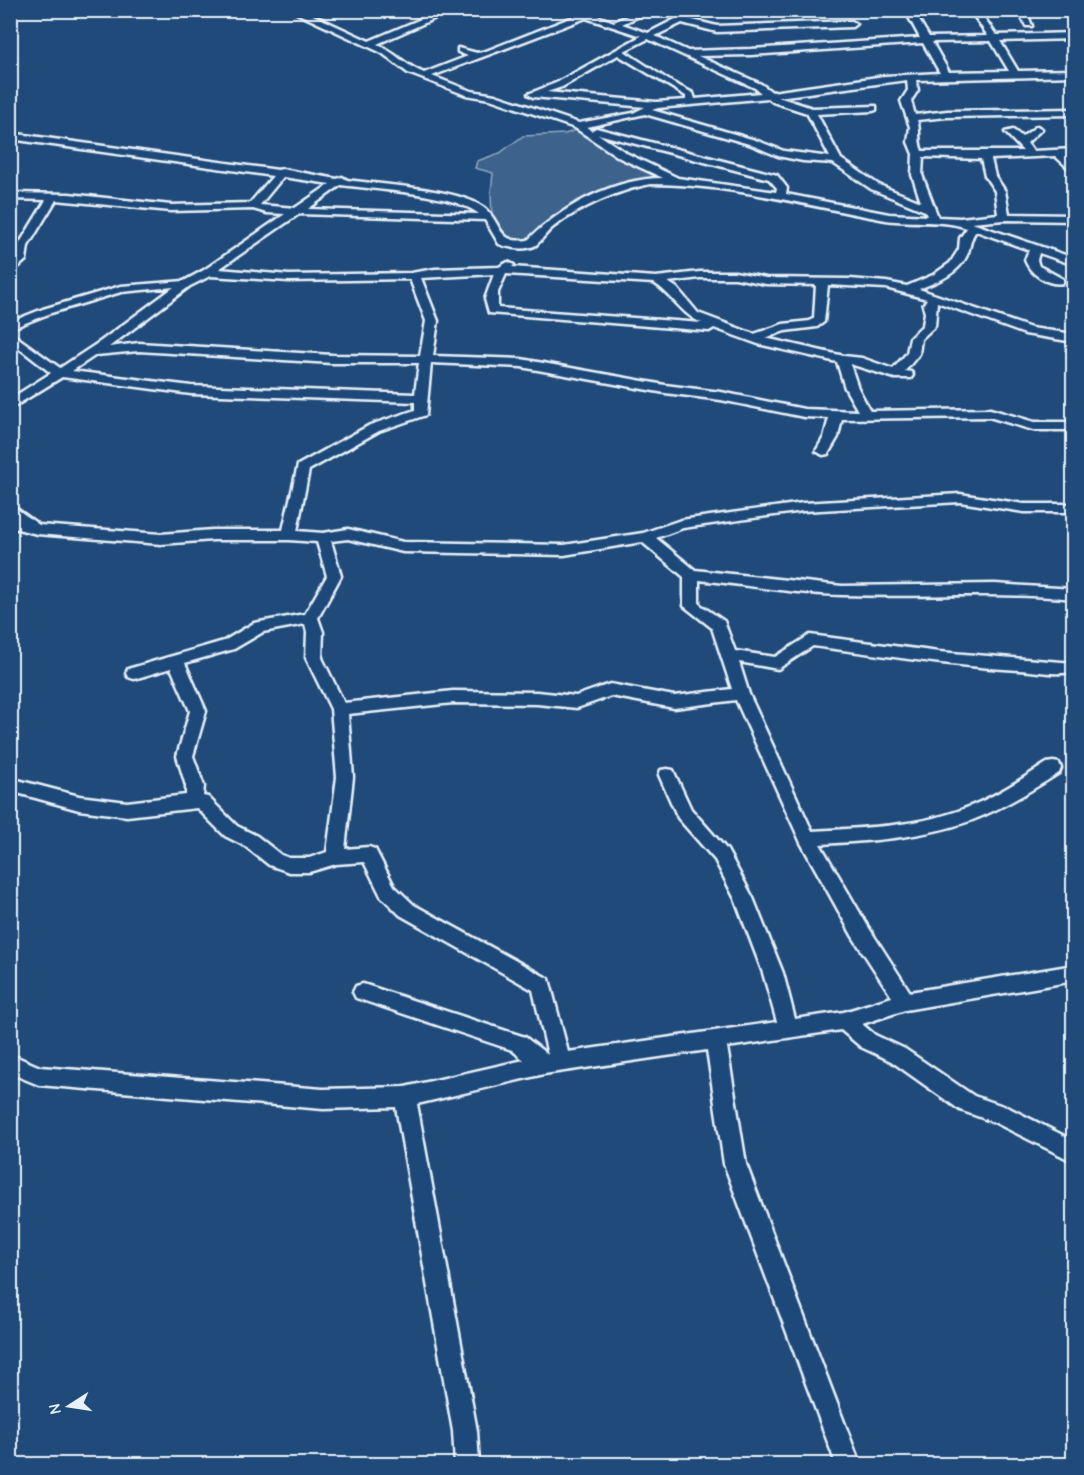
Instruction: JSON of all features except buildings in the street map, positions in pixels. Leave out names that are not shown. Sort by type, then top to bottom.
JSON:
[{"type":"street","points":[[294,10],[386,51],[411,71],[469,93],[511,103],[644,146],[680,152],[773,177],[782,188],[780,196]]},
{"type":"street","points":[[369,44],[450,10]]},
{"type":"street","points":[[570,10],[648,36],[687,53],[758,86],[776,100],[811,111],[873,108]]},
{"type":"street","points":[[615,24],[648,10]]},
{"type":"street","points":[[511,103],[559,86],[618,51],[701,10]]},
{"type":"street","points":[[762,10],[839,11],[852,24],[864,44]]},
{"type":"street","points":[[909,10],[919,24],[924,40],[946,75]]},
{"type":"street","points":[[974,10],[1004,53],[1014,73]]},
{"type":"street","points":[[1022,10],[1029,24]]},
{"type":"street","points":[[424,76],[585,15]]},
{"type":"street","points":[[681,20],[717,29],[852,24]]},
{"type":"street","points":[[750,52],[776,27]]},
{"type":"street","points":[[687,53],[750,52],[924,40],[1074,36]]},
{"type":"street","points":[[461,50],[476,56]]},
{"type":"street","points":[[618,51],[670,85],[690,95],[691,103]]},
{"type":"street","points":[[533,94],[656,105],[946,75],[1074,73]]},
{"type":"street","points":[[911,78],[913,90],[906,101],[915,127],[913,142],[918,154],[917,175],[934,220]]},
{"type":"street","points":[[578,126],[636,115],[656,105]]},
{"type":"street","points":[[644,111],[752,142],[762,148],[817,160],[836,161]]},
{"type":"street","points":[[811,111],[836,161],[874,187],[929,209]]},
{"type":"street","points":[[910,118],[947,114],[1074,112]]},
{"type":"street","points":[[578,126],[624,156],[675,181]]},
{"type":"street","points":[[1022,142],[1037,129]]},
{"type":"street","points":[[1010,132],[1022,142],[1031,155]]},
{"type":"street","points":[[10,136],[342,180],[448,197],[468,203],[487,217],[504,243],[512,245],[531,243]]},
{"type":"street","points":[[918,154],[985,156],[1074,152]]},
{"type":"street","points":[[1058,153],[1074,170]]},
{"type":"street","points":[[985,156],[990,176],[1000,191],[1004,217]]},
{"type":"street","points":[[806,170],[836,161]]},
{"type":"street","points":[[253,206],[282,172]]},
{"type":"street","points":[[10,405],[92,352],[263,231],[298,212],[342,180]]},
{"type":"street","points":[[712,323],[709,327],[626,320],[548,317],[493,310],[490,305],[501,270],[514,261],[548,226],[597,198],[625,186],[650,181],[675,181],[780,196],[889,217],[957,221],[1004,217],[1074,218]]},
{"type":"street","points":[[10,196],[53,197],[171,208],[253,206],[267,210],[298,212],[487,217]]},
{"type":"street","points":[[10,271],[20,260],[23,246],[53,197]]},
{"type":"street","points":[[957,221],[1074,262]]},
{"type":"street","points":[[908,290],[953,269],[966,248],[965,238],[974,227]]},
{"type":"street","points":[[1035,250],[1030,260],[1032,266],[1040,274],[1059,281]]},
{"type":"street","points":[[208,272],[289,278],[411,276],[435,272],[501,270],[656,280],[700,275],[735,275],[766,281],[850,282],[908,290],[1029,332],[1074,338]]},
{"type":"street","points":[[289,535],[303,468],[355,436],[398,418],[421,412],[432,321],[416,278],[411,276]]},
{"type":"street","points":[[656,280],[673,290],[694,315],[712,323],[754,338],[843,360],[862,362],[901,374],[914,354],[912,344],[916,335],[929,327],[931,313],[929,305],[934,298]]},
{"type":"street","points":[[754,338],[783,328],[813,324],[820,319],[822,282]]},
{"type":"street","points":[[10,326],[54,308],[101,294],[167,284],[186,284]]},
{"type":"street","points":[[10,335],[58,373],[191,390],[421,398]]},
{"type":"street","points":[[92,352],[140,348],[332,359],[521,363],[665,389],[721,396],[804,413],[836,415],[990,412],[1033,426],[1074,426]]},
{"type":"street","points":[[843,360],[845,375],[854,396],[866,414]]},
{"type":"street","points":[[823,451],[831,437],[836,415]]},
{"type":"street","points":[[10,522],[37,530],[161,538],[213,535],[322,537],[348,534],[403,547],[564,550],[645,537],[681,524],[803,507],[960,498],[1024,508],[1074,508]]},
{"type":"street","points":[[10,508],[37,530]]},
{"type":"street","points":[[322,537],[334,576],[310,618],[315,632],[314,658],[339,708],[345,777],[338,822],[336,858]]},
{"type":"street","points":[[645,537],[691,575],[862,591],[973,587],[1027,588],[1074,594]]},
{"type":"street","points":[[691,575],[692,606],[718,625],[741,694],[807,838],[860,932],[905,1000]]},
{"type":"street","points":[[134,673],[229,645],[259,627],[310,618]]},
{"type":"street","points":[[728,655],[778,663],[810,640],[912,655],[1036,667],[1068,667]]},
{"type":"street","points":[[176,660],[198,711],[185,756],[195,786],[194,801]]},
{"type":"street","points":[[339,708],[453,697],[537,698],[577,702],[610,690],[674,702],[741,694]]},
{"type":"street","points":[[807,838],[858,835],[919,826],[962,816],[1020,789],[1053,768]]},
{"type":"street","points":[[667,775],[684,813],[721,855],[744,898],[773,973],[788,1028]]},
{"type":"street","points":[[10,783],[79,803],[127,809],[202,802],[231,831],[251,841],[275,860],[289,865],[309,865],[336,858],[369,855],[387,891],[407,910],[542,985],[552,1064]]},
{"type":"street","points":[[10,1063],[39,1076],[323,1099],[405,1097],[552,1064],[844,1021],[905,1000],[1074,973]]},
{"type":"street","points":[[363,992],[518,1043],[552,1064]]},
{"type":"street","points":[[844,1021],[868,1041],[898,1055],[967,1103],[1002,1115],[1074,1152]]},
{"type":"street","points":[[716,1041],[735,1164],[848,1464]]},
{"type":"street","points":[[405,1097],[465,1431],[467,1464]]},
{"type":"shaded area","points":[[576,130],[656,175],[654,179],[574,206],[551,220],[530,241],[521,244],[504,239],[492,217],[493,173],[475,168],[477,161],[500,153],[523,136],[565,134]]}]
